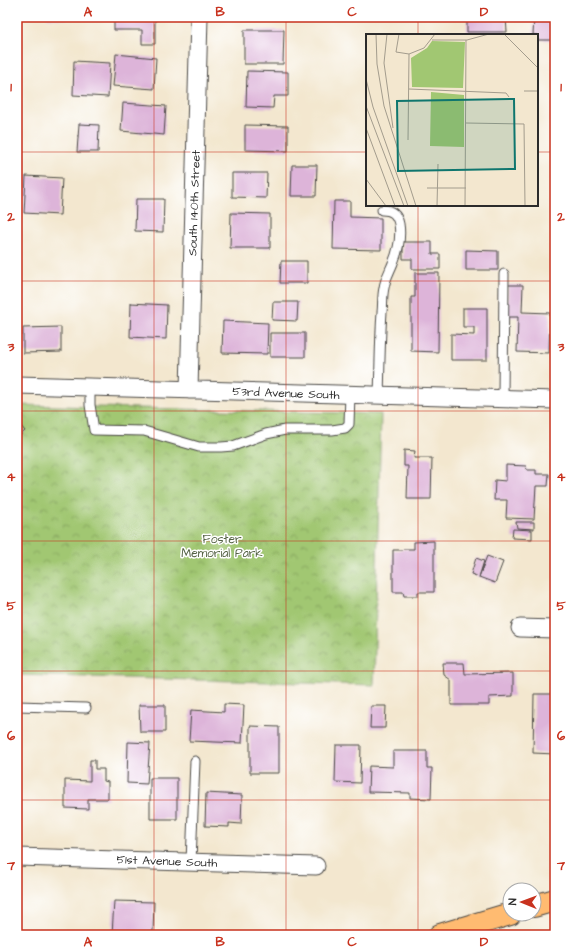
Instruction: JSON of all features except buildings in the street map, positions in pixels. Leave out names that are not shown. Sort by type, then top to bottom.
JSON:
[{"type":"highway","points":[[542,904],[555,900]]},
{"type":"highway","points":[[440,935],[502,916]]},
{"type":"street","name":"South 140th Street","points":[[189,390],[200,17]]},
{"type":"street","name":"53rd Avenue South","points":[[17,385],[555,400]]},
{"type":"street","points":[[520,628],[555,629]]},
{"type":"street","name":"51st Avenue South","points":[[17,857],[316,866]]},
{"type":"lane","points":[[379,395],[381,321],[384,288],[394,262],[399,237],[399,224],[397,217],[389,210],[382,210]]},
{"type":"lane","points":[[503,398],[504,274]]},
{"type":"lane","points":[[90,388],[90,405],[94,430],[144,431],[199,447],[233,446],[266,434],[284,430],[332,430],[345,428],[349,424],[350,394]]},
{"type":"lane","points":[[17,706],[86,708]]},
{"type":"lane","points":[[191,862],[195,761]]},
{"type":"green space","name":"Foster Memorial Park","points":[[17,405],[381,414],[374,685],[17,675]]}]
